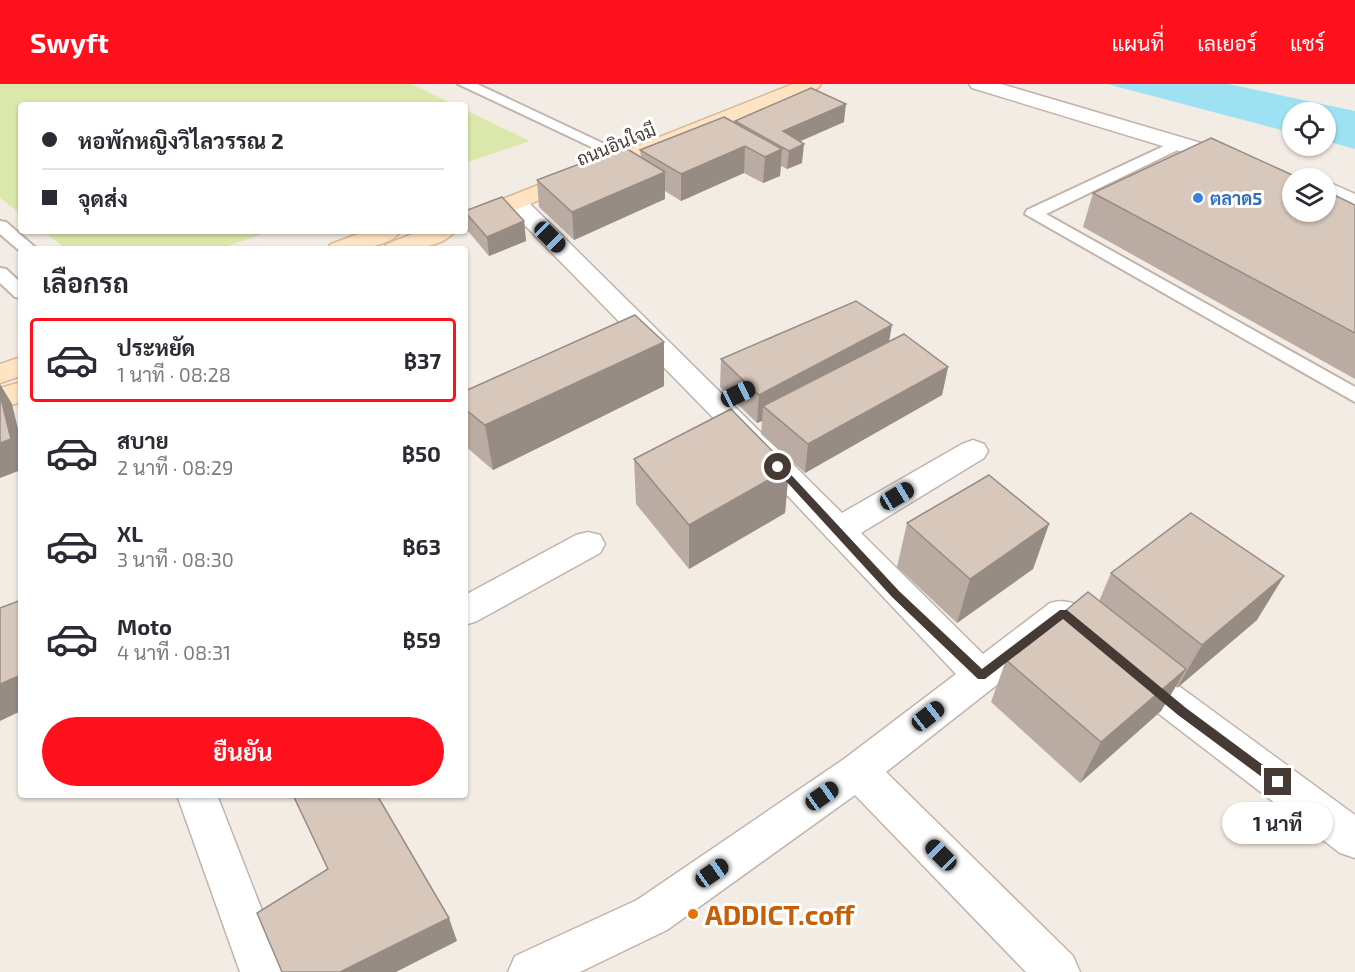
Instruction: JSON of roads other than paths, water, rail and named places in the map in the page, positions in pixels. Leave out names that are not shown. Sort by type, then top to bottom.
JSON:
[{"type":"main road","name":"ถนนอินใจมี","points":[[468,201],[766,84]]},
{"type":"main road","name":"ถนนอินใจมี","points":[[468,222],[811,84]]},
{"type":"main road","points":[[348,246],[381,234]]},
{"type":"main road","points":[[404,246],[435,234]]},
{"type":"main road","points":[[0,374],[18,367]]},
{"type":"main road","points":[[0,399],[18,392]]},
{"type":"street","points":[[979,84],[1210,153],[1282,189]]},
{"type":"street","points":[[1029,84],[1206,136],[1285,168]]},
{"type":"street","points":[[1336,193],[1355,203]]},
{"type":"street","points":[[516,203],[717,404],[839,530],[896,594],[981,675]]},
{"type":"street","points":[[1336,215],[1355,224]]},
{"type":"street","points":[[717,404],[748,390]]},
{"type":"street","points":[[839,530],[973,451]]},
{"type":"street","points":[[468,609],[588,544]]},
{"type":"street","points":[[531,972],[652,915],[858,771],[1063,613],[1182,712],[1355,839]]},
{"type":"street","points":[[858,771],[1057,972]]},
{"type":"street","points":[[198,798],[263,972]]},
{"type":"lane","points":[[475,86],[607,148]]},
{"type":"lane","points":[[1181,143],[1033,213],[1355,396]]},
{"type":"lane","points":[[0,226],[24,246]]},
{"type":"lane","points":[[0,273],[18,290]]},
{"type":"water","points":[[1107,84],[1228,84],[1313,102],[1282,102],[1282,130]]},
{"type":"water","points":[[1336,107],[1355,111],[1355,149],[1336,144]]},
{"type":"place","name":"ตลาด5","points":[[1198,198]]},
{"type":"place","name":"ADDICT.coff","points":[[693,914]]}]
